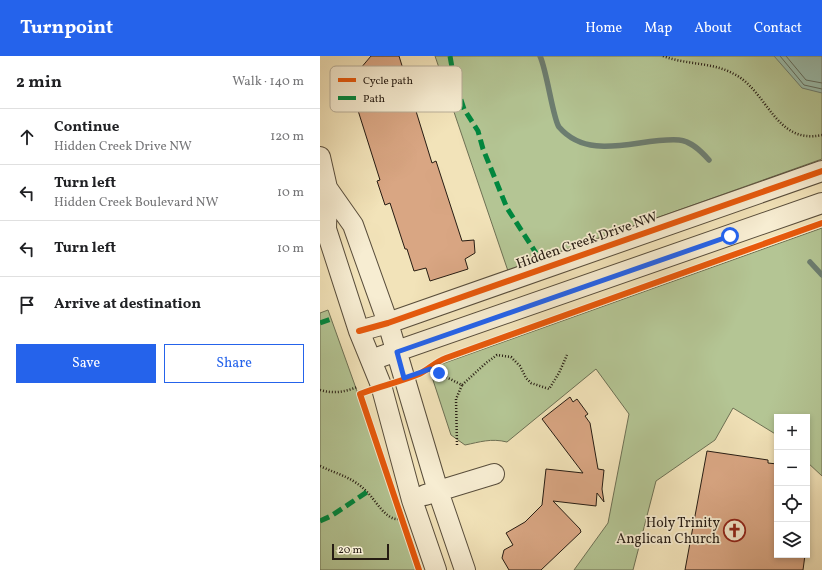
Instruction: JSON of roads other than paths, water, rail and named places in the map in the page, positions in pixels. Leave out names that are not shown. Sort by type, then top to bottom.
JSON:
[{"type":"street","points":[[320,157],[326,229],[359,331],[381,385],[406,505],[436,570]]},
{"type":"street","name":"Hidden Creek Drive NW","points":[[359,331],[388,323],[822,171]]},
{"type":"street","points":[[323,189],[353,225],[388,323],[438,491],[465,570]]},
{"type":"street","points":[[371,360],[822,203]]},
{"type":"street","points":[[406,505],[438,491],[494,474]]},
{"type":"water","points":[[774,56],[822,56],[822,93],[802,88]]},
{"type":"waterway","points":[[540,56],[557,122],[559,127],[571,138],[585,144],[600,146],[616,146],[664,140],[679,140],[692,144],[709,160]]},
{"type":"waterway","points":[[810,262],[822,275]]},
{"type":"place","name":"Holy Trinity Anglican Church","points":[[735,531]]}]
